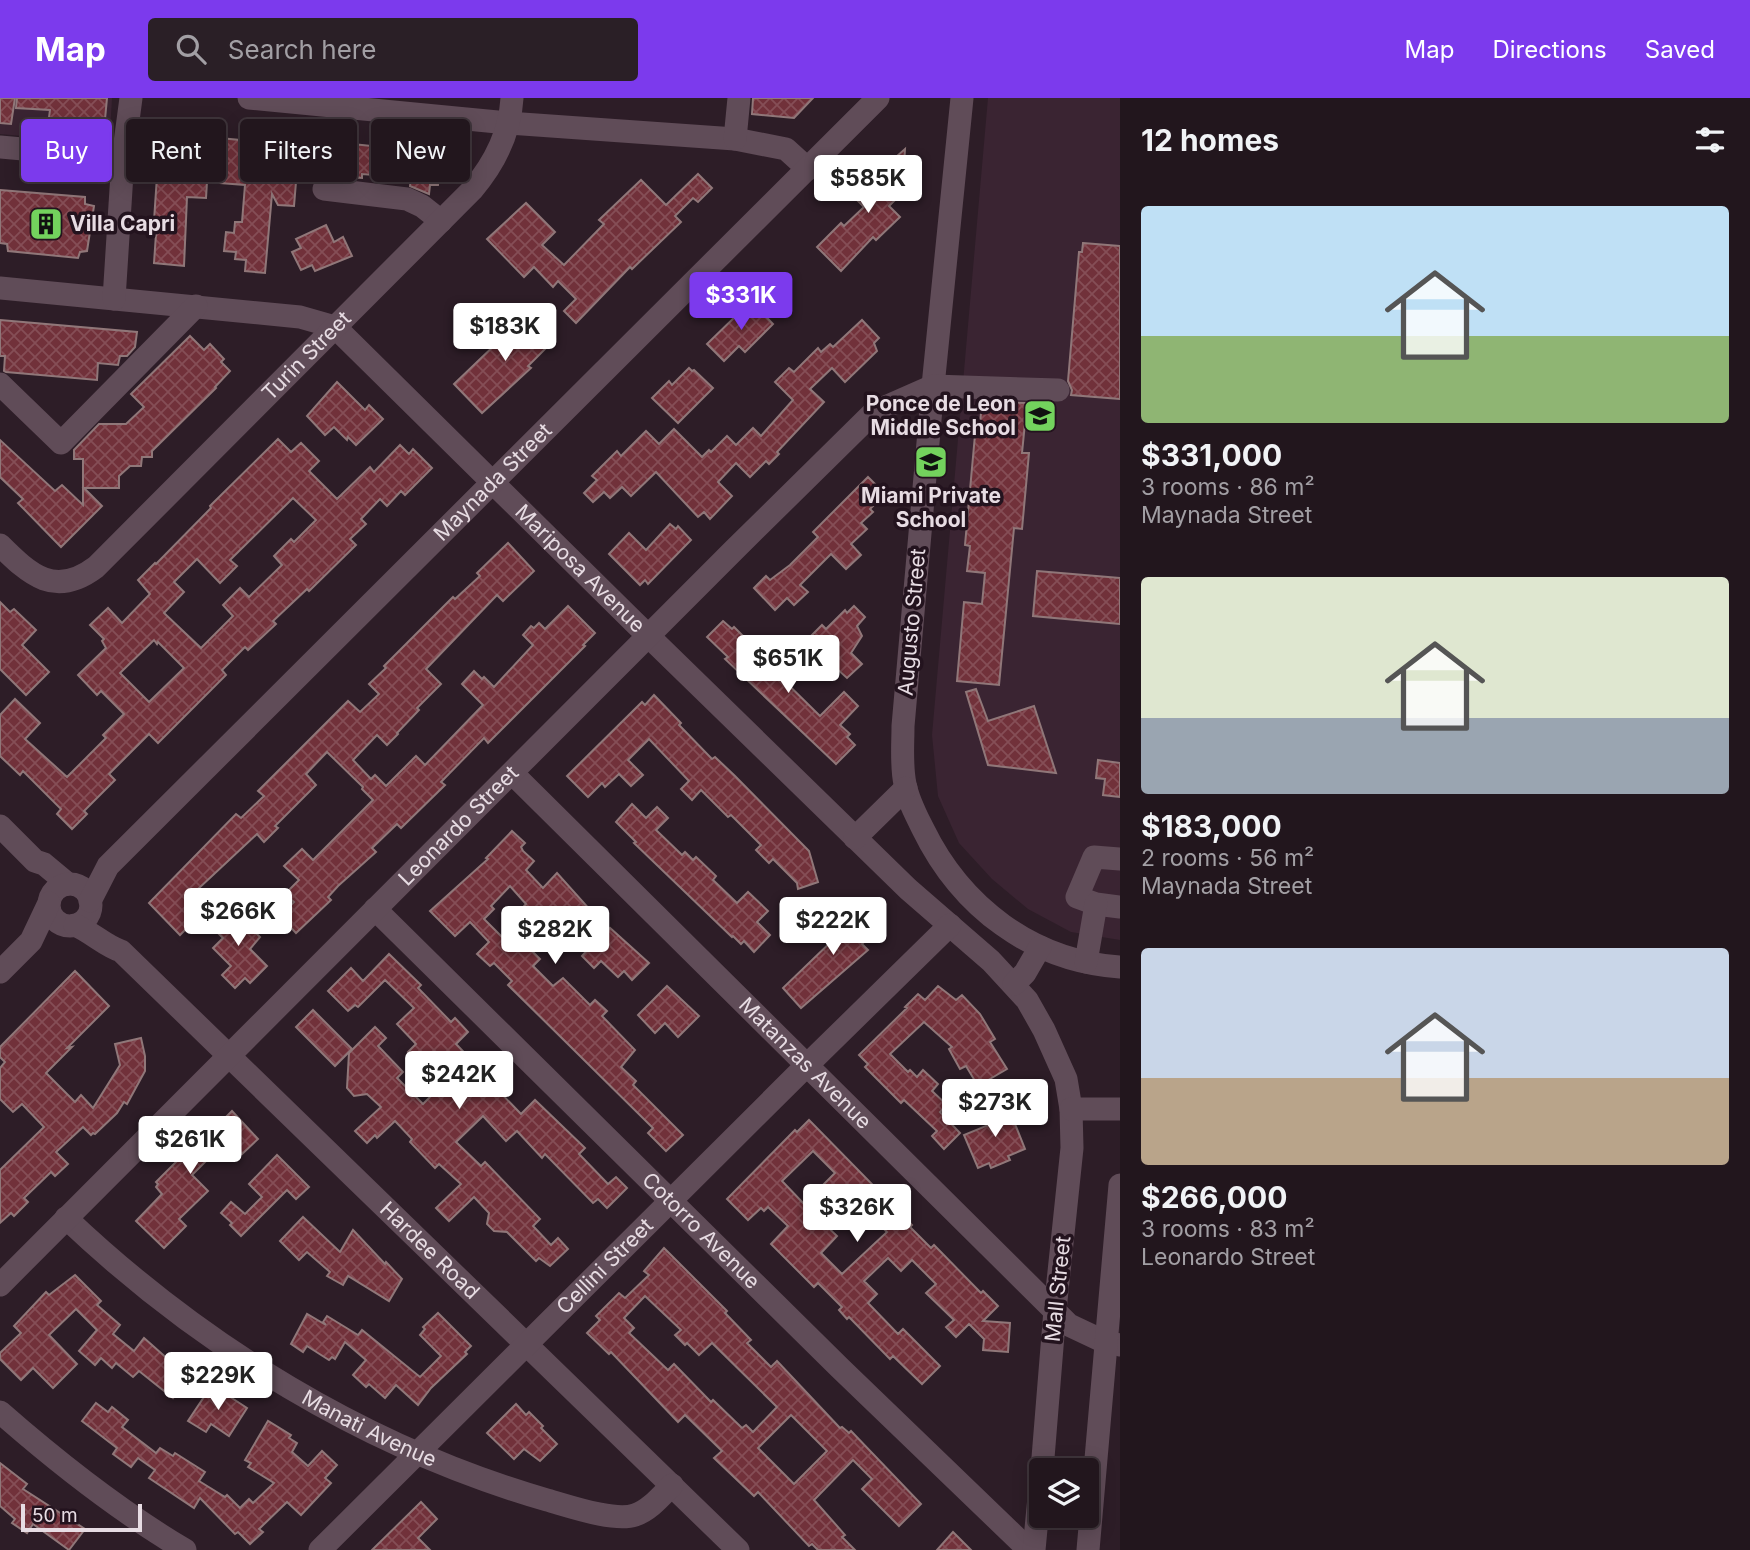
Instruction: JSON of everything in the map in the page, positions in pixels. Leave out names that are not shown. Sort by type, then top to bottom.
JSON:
[{"type":"street","points":[[114,299],[123,158],[131,98]]},
{"type":"street","points":[[249,98],[456,108],[508,123],[735,139],[786,149],[808,169]]},
{"type":"street","name":"Turin Street","points":[[0,545],[29,572],[51,582],[80,577],[96,567],[485,174],[498,154],[508,123],[512,98]]},
{"type":"street","points":[[735,139],[739,98]]},
{"type":"street","name":"Maynada Street","points":[[81,915],[108,866],[878,98]]},
{"type":"street","name":"Augusto Street","points":[[962,98],[903,726],[903,772],[906,788],[931,845],[960,888],[985,911],[1031,942],[1086,962],[1120,967]]},
{"type":"street","points":[[0,147],[123,158]]},
{"type":"street","points":[[324,189],[407,199],[422,206],[441,221]]},
{"type":"street","name":"Mariposa Avenue","points":[[0,288],[300,317],[335,327],[855,838],[1014,984]]},
{"type":"street","points":[[0,384],[61,443],[195,306]]},
{"type":"street","points":[[933,386],[1058,390]]},
{"type":"street","name":"Leonardo Street","points":[[0,1285],[874,412],[933,386]]},
{"type":"street","name":"Matanzas Avenue","points":[[513,774],[1069,1325],[1113,1343]]},
{"type":"street","points":[[855,838],[906,788]]},
{"type":"street","points":[[0,826],[35,861],[44,864],[60,892],[52,916],[57,921],[81,915]]},
{"type":"street","points":[[1120,859],[1094,857],[1077,897],[1096,904],[1120,907]]},
{"type":"street","name":"Maynada Street","points":[[60,892],[99,868],[108,866]]},
{"type":"street","points":[[0,972],[31,941],[60,892],[83,888],[81,915]]},
{"type":"street","points":[[1086,962],[1096,904]]},
{"type":"street","name":"Cotorro Avenue","points":[[375,909],[1031,1550]]},
{"type":"street","points":[[31,941],[39,940],[81,915]]},
{"type":"street","name":"Hardee Road","points":[[81,915],[103,940],[112,948],[121,951],[230,1055],[738,1550]]},
{"type":"street","name":"Cellini Street","points":[[320,1550],[950,925]]},
{"type":"street","points":[[1014,984],[1025,973],[1031,942]]},
{"type":"street","name":"Mall Street","points":[[1014,984],[1035,1013],[1053,1050],[1066,1079],[1071,1109],[1072,1148],[1043,1458]]},
{"type":"street","points":[[1071,1109],[1120,1109]]},
{"type":"street","points":[[1087,1550],[1113,1343],[1120,1185]]},
{"type":"street","name":"Manati Avenue","points":[[66,1217],[154,1294],[248,1361],[331,1411],[416,1454],[508,1489],[613,1515],[639,1513],[672,1485]]},
{"type":"street","points":[[0,1412],[117,1505],[185,1550]]},
{"type":"street","points":[[1031,1550],[1034,1528]]},
{"type":"shaded area","points":[[0,98],[112,98],[111,119],[21,119],[21,136],[0,134]]},
{"type":"shaded area","name":"Ponce de Leon Middle School","points":[[988,98],[1120,98],[1120,940],[1071,932],[1028,909],[992,879],[959,843],[938,796],[932,735]]},
{"type":"building","points":[[0,98],[15,98],[11,124],[0,123]]},
{"type":"building","points":[[17,98],[107,98],[105,119],[49,119],[50,110],[16,108]]},
{"type":"building","points":[[753,98],[813,98],[794,118],[752,114]]},
{"type":"building","points":[[226,139],[240,140],[240,182],[296,182],[294,206],[278,205],[272,194],[265,273],[245,271],[246,260],[235,259],[236,252],[224,251],[226,232],[234,233],[235,222],[242,222],[245,185],[207,182],[226,182]]},
{"type":"building","points":[[357,144],[371,146],[371,175],[362,174],[362,178],[357,178]]},
{"type":"building","points":[[905,149],[904,166],[907,167],[904,191],[889,206],[900,217],[876,240],[873,237],[841,271],[817,247],[841,223],[844,226],[864,207],[855,198],[882,171],[883,165],[888,164]]},
{"type":"building","points":[[698,174],[712,188],[698,202],[693,198],[675,216],[681,222],[632,269],[630,267],[576,323],[564,311],[576,299],[558,281],[553,287],[534,267],[524,277],[487,239],[526,203],[555,232],[542,245],[564,265],[604,224],[599,220],[641,180],[666,205]]},
{"type":"building","points":[[157,182],[207,182],[206,198],[187,197],[184,266],[154,263],[156,234],[150,234],[151,221],[154,221]]},
{"type":"building","points":[[410,182],[438,182],[438,185],[430,185],[429,194],[410,186]]},
{"type":"building","name":"Villa Capri","points":[[0,190],[85,197],[85,204],[94,206],[87,251],[80,252],[78,258],[8,251],[7,244],[0,243]]},
{"type":"building","points":[[326,225],[334,242],[343,237],[352,256],[315,271],[312,265],[301,270],[292,252],[301,248],[296,239]]},
{"type":"building","points":[[1083,243],[1120,246],[1120,399],[1071,395],[1068,381],[1079,252],[1082,252]]},
{"type":"building","points":[[753,303],[773,324],[745,352],[739,346],[724,361],[707,344]]},
{"type":"building","points":[[528,313],[555,339],[528,366],[531,368],[482,413],[454,384]]},
{"type":"building","points":[[0,320],[137,332],[135,347],[127,356],[120,356],[118,365],[98,363],[97,380],[6,372],[5,356],[0,356]]},
{"type":"building","points":[[862,320],[879,338],[874,343],[877,351],[845,382],[832,368],[810,389],[824,402],[769,464],[766,461],[750,477],[736,463],[718,482],[732,496],[710,519],[704,512],[698,517],[656,472],[631,496],[622,487],[610,498],[604,492],[593,502],[584,493],[597,480],[592,476],[617,451],[621,456],[646,431],[659,444],[674,429],[702,457],[727,436],[736,445],[753,428],[761,436],[793,400],[775,382],[789,368],[794,372],[818,348],[821,352],[830,344],[833,347]]},
{"type":"building","points":[[190,336],[204,350],[210,344],[224,359],[221,362],[230,371],[152,451],[152,457],[142,457],[141,466],[130,466],[119,476],[119,488],[84,488],[102,506],[61,547],[18,503],[23,499],[0,477],[0,440],[55,491],[62,485],[83,505],[83,459],[74,459],[74,450],[99,424],[126,424],[144,407],[131,394]]},
{"type":"building","points":[[689,368],[713,388],[678,423],[652,398],[669,381],[672,385]]},
{"type":"building","points":[[337,382],[365,410],[369,405],[383,419],[356,445],[334,427],[325,435],[307,416]]},
{"type":"building","points":[[982,402],[1027,403],[1022,453],[1029,453],[1022,529],[1014,528],[999,685],[957,681],[964,602],[982,604],[985,573],[967,571],[970,546],[965,545],[976,424],[980,424]]},
{"type":"building","points":[[278,439],[291,452],[301,443],[319,461],[309,471],[337,499],[370,467],[374,472],[400,445],[409,454],[413,449],[432,468],[405,495],[401,491],[387,506],[380,499],[361,519],[366,524],[350,539],[356,545],[309,591],[307,589],[273,621],[276,624],[261,638],[248,650],[245,647],[222,670],[226,675],[158,743],[149,734],[109,774],[115,780],[84,811],[87,814],[72,829],[57,814],[61,809],[23,771],[20,775],[0,756],[0,715],[15,699],[40,723],[25,739],[67,777],[106,738],[103,735],[124,714],[101,691],[97,695],[78,675],[106,648],[102,641],[104,639],[90,625],[108,608],[122,623],[150,594],[138,580],[211,508],[210,506]],"holes":[[[293,498],[316,520],[294,542],[291,539],[274,556],[282,565],[249,597],[240,588],[223,605],[233,616],[201,648],[164,613],[184,592],[174,582],[197,559],[220,583],[237,566],[230,560]],[[154,640],[184,668],[149,702],[120,673]]]},
{"type":"building","points":[[868,477],[877,486],[869,494],[877,502],[870,509],[873,512],[861,523],[867,529],[851,544],[861,555],[846,569],[831,554],[800,585],[808,592],[794,605],[787,598],[775,610],[754,588],[766,576],[770,580],[790,565],[818,537],[813,532]]},
{"type":"building","points":[[670,524],[676,529],[678,526],[691,540],[648,584],[645,580],[640,585],[609,554],[629,533],[646,550]]},
{"type":"building","points":[[508,543],[534,571],[503,601],[497,595],[426,669],[441,684],[417,708],[419,710],[398,734],[387,745],[377,735],[353,760],[371,779],[375,775],[386,786],[416,756],[425,765],[483,705],[462,684],[474,671],[494,687],[533,645],[523,635],[531,626],[534,628],[539,623],[545,629],[568,606],[595,633],[583,645],[585,646],[488,743],[484,738],[441,782],[445,785],[401,828],[397,824],[372,848],[376,852],[338,886],[328,897],[331,900],[296,933],[280,916],[294,902],[285,894],[299,880],[284,866],[302,849],[313,860],[373,800],[327,752],[306,774],[316,785],[275,826],[278,828],[264,842],[257,834],[198,889],[204,895],[190,909],[198,917],[180,935],[149,903],[236,814],[241,818],[264,796],[258,791],[348,701],[360,712],[379,694],[369,684],[386,668],[384,666],[453,597],[455,599],[480,576],[477,573]]},
{"type":"building","points":[[1037,571],[1120,578],[1120,624],[1033,616]]},
{"type":"building","points":[[0,602],[10,612],[14,609],[36,630],[22,645],[49,672],[26,695],[0,669]]},
{"type":"building","points":[[854,606],[865,617],[857,626],[862,636],[851,653],[862,664],[847,678],[806,641],[822,625],[826,629],[845,610],[847,613]]},
{"type":"building","points":[[723,621],[732,629],[734,627],[748,641],[746,643],[820,716],[844,692],[858,706],[840,725],[850,734],[847,737],[855,745],[836,764],[725,659],[728,657],[707,637]]},
{"type":"building","points":[[976,689],[988,721],[1034,706],[1056,773],[988,765],[966,692]]},
{"type":"building","points":[[654,695],[712,759],[715,757],[809,851],[818,882],[798,889],[797,883],[773,859],[769,863],[756,850],[761,845],[731,815],[728,817],[701,790],[692,800],[681,789],[689,781],[649,739],[628,760],[643,775],[631,786],[619,774],[605,787],[602,783],[588,797],[567,776],[642,702],[645,705]]},
{"type":"building","points":[[1098,760],[1120,763],[1120,797],[1103,795],[1105,779],[1096,778]]},
{"type":"building","points":[[632,804],[646,818],[657,807],[668,818],[656,830],[682,855],[685,852],[693,860],[696,857],[716,876],[713,880],[737,903],[748,892],[768,911],[757,922],[770,935],[754,952],[744,941],[741,944],[732,937],[634,843],[636,842],[616,822]]},
{"type":"building","points":[[512,831],[525,843],[521,847],[523,851],[534,861],[526,870],[543,888],[557,873],[608,930],[610,928],[649,963],[632,980],[624,971],[618,977],[601,961],[594,968],[582,956],[590,947],[567,925],[556,924],[548,916],[535,929],[519,912],[526,904],[510,886],[491,906],[494,909],[484,919],[511,946],[519,938],[540,959],[533,966],[553,986],[563,978],[590,1005],[595,1000],[607,1011],[602,1016],[635,1050],[621,1067],[636,1081],[633,1085],[683,1135],[666,1151],[648,1133],[653,1128],[508,985],[512,981],[494,963],[490,966],[477,954],[489,942],[470,922],[455,936],[430,911],[488,859],[486,858]]},
{"type":"building","points":[[864,902],[879,918],[861,937],[865,941],[862,944],[868,950],[801,1008],[783,988],[836,937],[832,933]]},
{"type":"building","points":[[234,907],[260,937],[250,949],[267,966],[250,983],[245,978],[235,988],[222,975],[231,966],[213,948],[223,938],[211,926]]},
{"type":"building","points":[[389,954],[421,985],[418,988],[451,1022],[455,1018],[468,1032],[456,1044],[478,1067],[486,1063],[500,1078],[493,1085],[521,1114],[535,1100],[585,1148],[579,1154],[608,1184],[616,1177],[627,1188],[607,1208],[598,1199],[593,1203],[545,1154],[542,1158],[517,1131],[506,1141],[483,1116],[456,1142],[481,1166],[485,1162],[540,1219],[533,1226],[551,1245],[558,1238],[568,1249],[550,1266],[539,1258],[536,1261],[507,1232],[494,1231],[487,1224],[489,1213],[474,1197],[449,1221],[436,1208],[461,1184],[439,1164],[435,1168],[410,1142],[412,1139],[395,1121],[377,1138],[375,1135],[367,1143],[355,1131],[381,1107],[367,1094],[354,1096],[347,1088],[349,1053],[375,1027],[386,1038],[378,1046],[403,1072],[397,1078],[423,1104],[441,1086],[408,1052],[416,1044],[397,1024],[414,1008],[385,980],[358,1007],[355,1005],[348,1011],[328,991],[351,968],[363,981]]},
{"type":"building","points":[[75,971],[109,1006],[46,1073],[75,1102],[81,1095],[93,1108],[120,1065],[115,1044],[141,1038],[145,1071],[127,1104],[124,1102],[117,1113],[95,1134],[91,1135],[83,1127],[56,1152],[68,1164],[55,1176],[51,1172],[24,1198],[28,1202],[14,1216],[11,1213],[0,1223],[0,1170],[44,1127],[22,1104],[13,1112],[0,1099],[0,1068],[5,1062],[0,1057],[0,1047]]},
{"type":"building","points":[[667,986],[699,1016],[678,1037],[665,1023],[655,1033],[638,1015]]},
{"type":"building","points":[[938,986],[956,1000],[962,995],[980,1014],[995,1039],[990,1042],[1007,1069],[978,1086],[966,1066],[960,1069],[949,1049],[952,1047],[924,1022],[890,1054],[908,1072],[910,1070],[917,1077],[923,1070],[938,1084],[932,1091],[947,1105],[940,1112],[960,1133],[944,1149],[932,1136],[937,1131],[904,1100],[901,1103],[865,1067],[868,1064],[859,1055],[918,994],[925,1000]]},
{"type":"building","points":[[313,1010],[352,1049],[335,1066],[296,1027]]},
{"type":"building","points":[[1007,1104],[1025,1149],[1008,1156],[1010,1160],[991,1168],[989,1163],[978,1168],[964,1135],[991,1124],[988,1112]]},
{"type":"building","points":[[232,1111],[258,1139],[242,1154],[232,1143],[217,1157],[214,1153],[192,1175],[208,1191],[179,1219],[186,1226],[164,1248],[136,1221],[162,1194],[156,1187],[156,1182],[180,1158],[170,1148],[195,1123],[204,1133],[208,1130],[210,1133]]},
{"type":"building","points":[[809,1120],[912,1225],[910,1227],[931,1248],[934,1245],[981,1293],[983,1291],[998,1306],[983,1321],[1010,1323],[1008,1352],[983,1350],[984,1339],[969,1324],[956,1337],[946,1327],[954,1320],[926,1293],[936,1284],[912,1260],[901,1271],[888,1258],[864,1281],[877,1294],[868,1303],[898,1334],[903,1329],[940,1366],[922,1384],[893,1356],[890,1359],[849,1317],[847,1319],[839,1310],[842,1307],[818,1283],[814,1287],[771,1244],[788,1226],[768,1207],[764,1211],[761,1208],[748,1220],[727,1199],[795,1130],[797,1132]],"holes":[[[813,1151],[835,1173],[804,1204],[782,1181]],[[844,1193],[887,1232],[842,1274],[821,1253],[837,1236],[818,1218]]]},
{"type":"building","points":[[277,1155],[309,1187],[296,1199],[287,1190],[241,1236],[221,1213],[231,1202],[245,1214],[262,1197],[249,1184]]},
{"type":"building","points":[[303,1217],[340,1252],[353,1230],[385,1264],[386,1262],[402,1279],[389,1301],[348,1276],[343,1285],[327,1276],[330,1272],[307,1252],[299,1260],[280,1241]]},
{"type":"building","points":[[664,1248],[727,1311],[725,1313],[751,1340],[747,1343],[771,1367],[777,1361],[840,1428],[849,1433],[851,1431],[921,1504],[899,1526],[862,1489],[872,1479],[853,1460],[814,1500],[855,1550],[818,1550],[812,1544],[809,1546],[758,1492],[754,1496],[714,1458],[722,1451],[685,1415],[678,1422],[611,1352],[609,1354],[587,1333],[600,1320],[596,1316],[619,1293],[625,1298],[649,1275],[644,1271]],"holes":[[[645,1296],[681,1330],[675,1335],[685,1345],[687,1343],[699,1355],[712,1343],[777,1407],[753,1432],[746,1425],[742,1428],[713,1400],[711,1402],[674,1364],[668,1370],[629,1333],[634,1328],[624,1318]],[[791,1415],[827,1451],[794,1484],[758,1448]]]},
{"type":"building","points":[[75,1275],[101,1301],[97,1305],[120,1325],[113,1334],[134,1351],[144,1338],[179,1369],[182,1364],[194,1373],[173,1398],[139,1371],[133,1377],[116,1363],[112,1368],[101,1358],[95,1365],[79,1351],[97,1330],[76,1309],[49,1335],[77,1364],[53,1388],[33,1368],[21,1380],[0,1359],[0,1353],[21,1333],[14,1326],[46,1292],[49,1295]]},
{"type":"building","points":[[438,1313],[471,1346],[465,1352],[467,1354],[431,1388],[418,1405],[396,1385],[385,1398],[369,1384],[366,1387],[353,1375],[366,1360],[345,1342],[335,1359],[332,1357],[329,1360],[307,1346],[303,1352],[291,1344],[307,1314],[326,1325],[323,1322],[327,1316],[358,1335],[362,1330],[420,1377],[441,1356],[420,1335],[425,1329],[423,1327]]},
{"type":"building","points":[[212,1385],[247,1408],[229,1436],[211,1424],[206,1432],[188,1421]]},
{"type":"building","points":[[96,1403],[108,1412],[112,1407],[128,1420],[122,1427],[156,1453],[160,1448],[173,1456],[175,1453],[205,1472],[199,1481],[225,1497],[227,1495],[240,1508],[249,1499],[253,1503],[274,1483],[248,1467],[251,1463],[245,1460],[268,1421],[291,1435],[289,1438],[297,1443],[292,1452],[308,1466],[322,1451],[337,1465],[325,1478],[331,1483],[301,1515],[287,1502],[259,1529],[263,1532],[250,1544],[238,1532],[235,1534],[200,1498],[194,1508],[149,1478],[155,1470],[138,1458],[131,1467],[113,1454],[117,1448],[82,1421]]},
{"type":"building","points":[[516,1404],[526,1415],[529,1412],[557,1444],[540,1461],[524,1449],[514,1459],[487,1433]]},
{"type":"building","points":[[0,1463],[27,1484],[23,1489],[85,1529],[69,1550],[33,1524],[27,1533],[12,1523],[15,1519],[0,1506]]},
{"type":"building","points":[[421,1502],[437,1519],[418,1538],[430,1550],[372,1550]]},
{"type":"building","points":[[953,1532],[971,1550],[937,1550]]},
{"type":"place","name":"Villa Capri","points":[[46,224]]},
{"type":"place","name":"Ponce de Leon Middle School","points":[[1040,416]]},
{"type":"place","name":"Miami Private School","points":[[931,462]]}]
